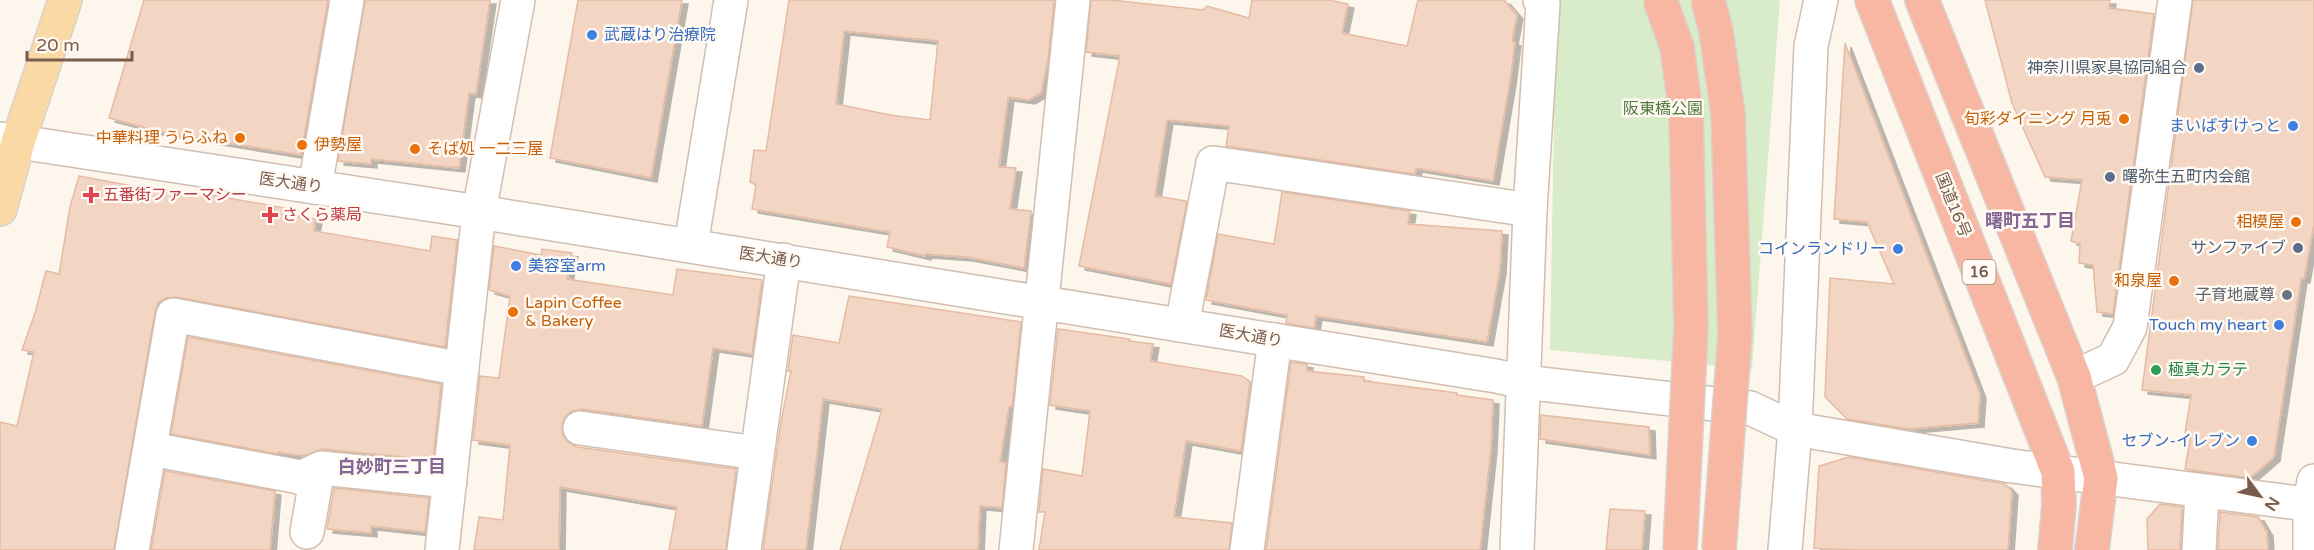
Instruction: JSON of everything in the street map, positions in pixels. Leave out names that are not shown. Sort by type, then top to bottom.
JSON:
[{"type":"highway","points":[[1660,0],[1677,47],[1686,113],[1691,327],[1680,550]]},
{"type":"highway","points":[[1708,0],[1716,31],[1728,113],[1735,335],[1719,550]]},
{"type":"highway","name":"国道16号","points":[[1872,0],[2058,472],[2059,505],[2055,550]]},
{"type":"highway","points":[[1922,0],[2074,377],[2101,478],[2092,550]]},
{"type":"main road","points":[[0,209],[9,141],[65,0]]},
{"type":"street","points":[[315,187],[347,0]]},
{"type":"street","points":[[442,550],[479,212],[518,0]]},
{"type":"street","points":[[691,245],[731,0]]},
{"type":"street","points":[[1016,550],[1073,0]]},
{"type":"street","points":[[1517,550],[1530,210],[1543,4],[1540,0]]},
{"type":"street","points":[[1785,550],[1795,429],[1811,46],[1821,0]]},
{"type":"street","points":[[2074,377],[2113,359],[2130,327],[2175,0]]},
{"type":"street","name":"医大通り","points":[[9,141],[691,245],[1523,382],[1750,408],[1795,429],[2058,472],[2202,492],[2313,496]]},
{"type":"street","points":[[1182,325],[1213,163],[1530,210]]},
{"type":"street","points":[[744,550],[784,260]]},
{"type":"street","points":[[132,550],[173,315],[462,369]]},
{"type":"street","points":[[1247,550],[1275,340]]},
{"type":"street","points":[[580,428],[757,453]]},
{"type":"street","points":[[151,449],[315,480],[307,532]]},
{"type":"street","points":[[301,478],[321,468],[450,481]]},
{"type":"street","points":[[2199,550],[2202,492]]},
{"type":"street","points":[[2310,550],[2313,496]]},
{"type":"green space","name":"阪東橋公園","points":[[1556,0],[1780,0],[1752,369],[1550,350]]},
{"type":"building","points":[[144,0],[328,0],[301,155],[161,132],[109,118]]},
{"type":"building","points":[[365,0],[490,0],[476,94],[469,93],[459,168],[371,159],[371,164],[338,161]]},
{"type":"building","points":[[578,0],[682,0],[651,178],[550,158]]},
{"type":"building","points":[[789,0],[1054,0],[1048,60],[1041,93],[1029,100],[1008,97],[999,167],[1016,168],[1010,209],[1031,211],[1024,268],[967,257],[925,254],[925,256],[887,247],[890,232],[752,209],[756,185],[750,182],[754,150],[766,151]],"holes":[[[844,31],[938,41],[930,120],[836,104]]]},
{"type":"building","points":[[1091,0],[1203,10],[1207,6],[1249,18],[1252,0],[1329,0],[1348,4],[1342,33],[1407,46],[1418,0],[1504,0],[1517,15],[1512,41],[1515,42],[1510,81],[1493,181],[1416,168],[1415,174],[1226,146],[1229,126],[1167,120],[1155,196],[1187,201],[1171,284],[1079,266],[1120,56],[1086,52]]},
{"type":"building","points":[[1985,0],[2110,0],[2109,8],[2154,14],[2113,314],[2097,312],[2093,265],[2079,263],[2080,244],[2071,241],[2082,180],[2045,177],[2012,103]]},
{"type":"building","points":[[2193,0],[2314,0],[2314,224],[2304,279],[2301,279],[2274,457],[2250,478],[2185,469],[2191,434],[2185,433],[2191,395],[2142,390]]},
{"type":"building","points":[[1845,43],[1980,394],[1978,423],[1909,429],[1847,419],[1825,397],[1830,278],[1894,284],[1867,222],[1834,219]]},
{"type":"building","points":[[79,176],[138,187],[139,185],[194,194],[194,192],[285,208],[284,214],[316,219],[314,231],[430,251],[432,236],[457,240],[445,347],[176,297],[166,298],[158,303],[155,312],[114,550],[0,550],[0,422],[17,426],[34,352],[22,350],[46,271],[59,274],[70,207]]},
{"type":"building","points":[[1282,192],[1410,211],[1408,224],[1502,231],[1500,270],[1487,342],[1316,316],[1314,328],[1286,323],[1287,315],[1206,300],[1218,234],[1274,244]]},
{"type":"building","points":[[494,246],[541,255],[542,249],[572,253],[567,279],[673,295],[677,269],[762,280],[752,354],[713,348],[702,426],[582,409],[572,411],[565,417],[562,425],[563,436],[577,447],[736,469],[726,550],[669,550],[677,507],[560,487],[559,550],[474,550],[479,517],[503,520],[510,445],[473,440],[480,376],[499,378],[510,296],[489,290]]},
{"type":"building","points":[[849,296],[1021,322],[1012,407],[1009,407],[1000,462],[1006,463],[1002,508],[980,506],[978,550],[840,550],[882,409],[823,399],[806,550],[763,550],[781,422],[791,371],[788,371],[793,335],[839,343]]},
{"type":"building","points":[[1058,329],[1153,344],[1150,361],[1242,376],[1250,382],[1241,451],[1186,441],[1174,517],[1232,523],[1229,550],[1039,550],[1045,512],[1039,512],[1043,469],[1082,476],[1090,411],[1050,405]]},
{"type":"building","points":[[188,337],[441,384],[433,460],[323,449],[304,456],[278,452],[278,454],[171,434]]},
{"type":"building","points":[[1291,362],[1307,364],[1307,371],[1364,377],[1364,381],[1493,400],[1491,448],[1480,550],[1266,550]]},
{"type":"building","points":[[1541,415],[1649,427],[1650,455],[1540,439]]},
{"type":"building","points":[[1849,457],[2005,484],[2012,491],[2008,550],[1814,548],[1819,466]]},
{"type":"building","points":[[165,471],[275,491],[270,550],[151,550]]},
{"type":"building","points":[[334,488],[429,498],[425,532],[371,526],[371,533],[327,529]]},
{"type":"building","points":[[2160,504],[2182,507],[2180,550],[2148,550],[2147,519]]},
{"type":"building","points":[[1610,509],[1645,511],[1642,550],[1606,550]]},
{"type":"building","points":[[2220,512],[2258,517],[2267,532],[2268,550],[2218,550]]},
{"type":"place","name":"武蔵はり治療院","points":[[592,35]]},
{"type":"place","name":"神奈川県家具協同組合","points":[[2199,68]]},
{"type":"place","name":"旬彩ダイニング 月兎","points":[[2124,119]]},
{"type":"place","name":"まいばすけっと","points":[[2293,126]]},
{"type":"place","name":"中華料理 うらふね","points":[[240,138]]},
{"type":"place","name":"伊勢屋","points":[[302,145]]},
{"type":"place","name":"そば処 一二三屋","points":[[415,149]]},
{"type":"place","name":"曙弥生五町内会館","points":[[2110,177]]},
{"type":"place","name":"五番街ファーマシー","points":[[91,195]]},
{"type":"place","name":"さくら薬局","points":[[270,215]]},
{"type":"place","name":"相模屋","points":[[2296,222]]},
{"type":"place","name":"サンファイブ","points":[[2298,248]]},
{"type":"place","name":"コインランドリー","points":[[1898,249]]},
{"type":"place","name":"美容室arm","points":[[516,266]]},
{"type":"place","name":"和泉屋","points":[[2174,281]]},
{"type":"place","name":"子育地蔵尊","points":[[2287,295]]},
{"type":"place","name":"Lapin Coffee & Bakery","points":[[513,312]]},
{"type":"place","name":"Touch my heart","points":[[2279,325]]},
{"type":"place","name":"極真カラテ","points":[[2156,370]]},
{"type":"place","name":"セブン-イレブン","points":[[2252,441]]},
{"type":"district","name":"曙町五丁目","points":[[2030,221]]},
{"type":"district","name":"白妙町三丁目","points":[[392,467]]}]
